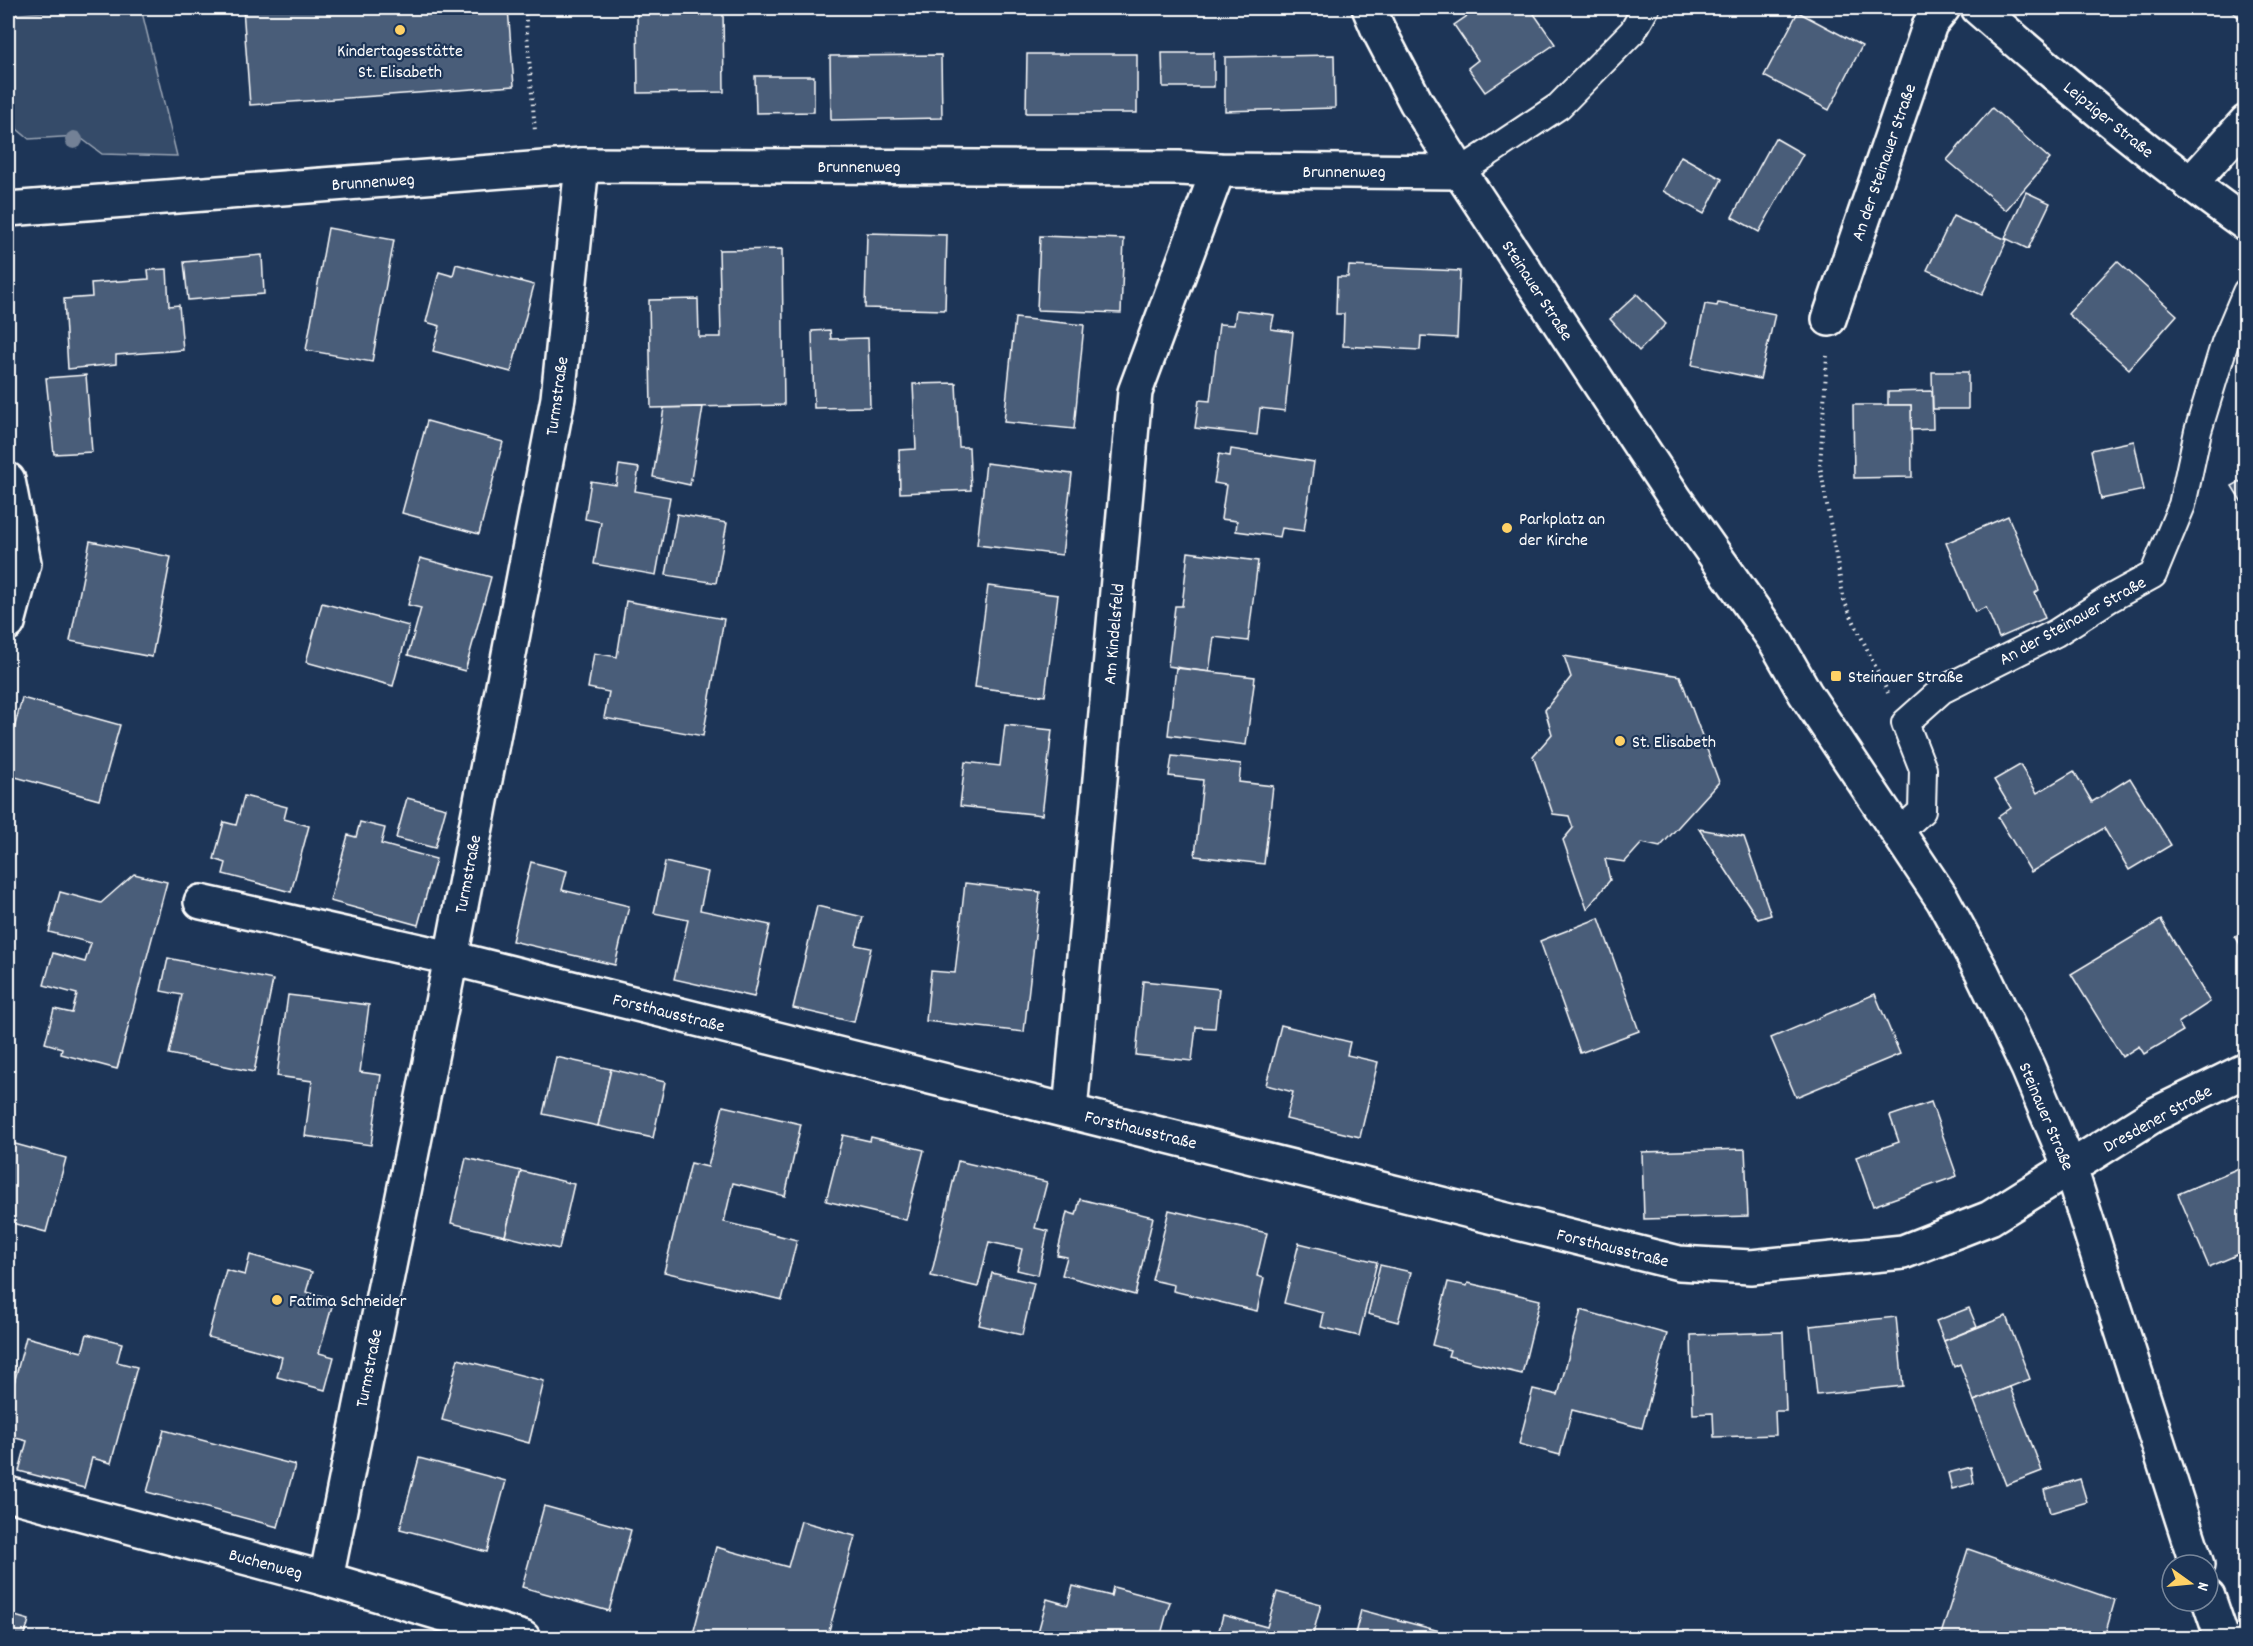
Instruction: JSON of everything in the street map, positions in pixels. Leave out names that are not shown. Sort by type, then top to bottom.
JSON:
[{"type":"street","name":"Steinauer Straße","points":[[1369,8],[1416,102],[1460,172],[1676,500],[1776,642],[1805,693],[1943,900],[1982,972],[2028,1068],[2070,1168],[2193,1553]]},
{"type":"street","name":"An der Steinauer Straße","points":[[1829,319],[1930,24],[1943,8]]},
{"type":"street","name":"Leipziger Straße","points":[[1978,8],[2071,89],[2190,184],[2246,224]]},
{"type":"street","points":[[2190,184],[2246,122]]},
{"type":"street","name":"Brunnenweg","points":[[8,208],[582,165],[1460,172]]},
{"type":"street","name":"Turmstraße","points":[[326,1579],[451,958],[558,398],[582,165]]},
{"type":"street","name":"Am Kindelsfeld","points":[[1070,1111],[1136,392],[1218,170]]},
{"type":"street","points":[[8,480],[24,563],[8,623]]},
{"type":"street","name":"Forsthausstraße","points":[[201,902],[451,958],[1679,1263],[1751,1267],[1903,1252],[1990,1218],[2070,1168]]},
{"type":"street","name":"Dresdener Straße","points":[[2070,1168],[2154,1115],[2246,1070]]},
{"type":"street","name":"Buchenweg","points":[[8,1494],[326,1579],[523,1638]]},
{"type":"street","points":[[2213,1613],[2222,1638]]},
{"type":"lane","points":[[1460,172],[1559,106],[1633,31],[1646,8]]},
{"type":"lane","name":"An der Steinauer Straße","points":[[1905,723],[1942,690],[2056,633],[2109,599],[2153,575],[2181,505],[2198,431],[2225,342],[2246,292]]},
{"type":"lane","points":[[1899,832],[1922,811],[1923,769],[1905,723]]},
{"type":"path","points":[[525,8],[539,168]]},
{"type":"path","points":[[1829,319],[1820,466],[1844,601],[1905,723]]},
{"type":"shaded area","points":[[74,8],[141,8],[177,156],[102,154],[78,136],[29,139],[17,129],[8,66],[8,15]]},
{"type":"building","points":[[243,8],[508,8],[514,86],[250,105]]},
{"type":"building","points":[[1479,8],[1530,8],[1555,44],[1485,92],[1468,68],[1478,60],[1454,25]]},
{"type":"building","points":[[2227,8],[2246,8],[2246,23]]},
{"type":"building","points":[[723,9],[724,92],[638,93],[637,10]]},
{"type":"building","points":[[1798,12],[1862,46],[1829,110],[1764,76]]},
{"type":"building","points":[[1162,53],[1214,53],[1214,87],[1163,87]]},
{"type":"building","points":[[1027,54],[1137,54],[1137,113],[1026,113]]},
{"type":"building","points":[[941,55],[942,118],[831,120],[830,56]]},
{"type":"building","points":[[1334,55],[1335,108],[1225,111],[1225,57]]},
{"type":"building","points":[[755,76],[814,76],[814,112],[756,113]]},
{"type":"building","points":[[1992,108],[2050,159],[2006,210],[1947,160]]},
{"type":"building","points":[[1775,138],[1803,154],[1759,232],[1732,217]]},
{"type":"building","points":[[1681,156],[1722,179],[1704,214],[1663,191]]},
{"type":"building","points":[[2026,192],[2050,203],[2028,249],[2005,238]]},
{"type":"building","points":[[1953,216],[2007,240],[1982,295],[1927,270]]},
{"type":"building","points":[[328,228],[394,240],[372,362],[306,350]]},
{"type":"building","points":[[867,233],[947,235],[945,310],[865,308]]},
{"type":"building","points":[[1040,236],[1124,239],[1121,313],[1037,310]]},
{"type":"building","points":[[782,249],[784,405],[651,408],[649,300],[698,299],[699,337],[721,337],[719,250]]},
{"type":"building","points":[[262,255],[264,294],[188,300],[184,262]]},
{"type":"building","points":[[2117,261],[2177,315],[2129,369],[2068,314]]},
{"type":"building","points":[[456,264],[534,285],[511,372],[433,351],[440,326],[426,322],[439,272],[453,276]]},
{"type":"building","points":[[1349,266],[1460,271],[1457,338],[1421,336],[1420,350],[1343,346],[1344,314],[1336,314],[1337,277],[1348,277]]},
{"type":"building","points":[[167,269],[169,306],[179,305],[183,350],[116,355],[116,364],[68,369],[64,299],[92,297],[91,283],[149,279],[148,270]]},
{"type":"building","points":[[1637,294],[1666,324],[1639,351],[1610,319]]},
{"type":"building","points":[[1718,303],[1775,314],[1760,379],[1692,365],[1705,304],[1717,306]]},
{"type":"building","points":[[1236,310],[1274,315],[1271,329],[1293,332],[1285,411],[1260,408],[1257,435],[1195,428],[1199,400],[1210,401],[1219,324],[1234,325]]},
{"type":"building","points":[[1015,318],[1084,325],[1074,429],[1004,422]]},
{"type":"building","points":[[830,330],[831,339],[868,338],[870,407],[814,408],[812,331]]},
{"type":"building","points":[[1932,372],[1968,372],[1968,409],[1933,409]]},
{"type":"building","points":[[86,375],[92,452],[54,454],[46,378]]},
{"type":"building","points":[[956,383],[959,447],[969,447],[971,490],[900,493],[899,450],[916,449],[913,384]]},
{"type":"building","points":[[1932,391],[1933,429],[1911,430],[1911,405],[1888,405],[1888,392]]},
{"type":"building","points":[[1853,405],[1911,405],[1912,477],[1854,478]]},
{"type":"building","points":[[703,407],[690,485],[653,477],[664,408]]},
{"type":"building","points":[[427,421],[503,442],[479,534],[402,513]]},
{"type":"building","points":[[2134,441],[2144,490],[2101,499],[2091,450]]},
{"type":"building","points":[[1231,449],[1314,462],[1304,531],[1282,528],[1280,537],[1236,531],[1237,521],[1221,519],[1226,485],[1214,483],[1219,454],[1230,456]]},
{"type":"building","points":[[986,463],[1072,474],[1062,555],[977,545]]},
{"type":"building","points":[[619,465],[639,468],[635,491],[670,497],[656,575],[594,564],[601,522],[585,519],[591,481],[616,485]]},
{"type":"building","points":[[2246,478],[2246,509],[2232,486]]},
{"type":"building","points":[[677,514],[727,523],[716,583],[666,575]]},
{"type":"building","points":[[2008,516],[2039,590],[2035,593],[2045,618],[1999,638],[1986,607],[1975,612],[1946,543]]},
{"type":"building","points":[[90,541],[171,557],[152,657],[70,641]]},
{"type":"building","points":[[1188,552],[1258,561],[1248,641],[1214,637],[1209,672],[1168,666],[1175,606],[1182,606]]},
{"type":"building","points":[[420,558],[491,577],[465,671],[408,655],[421,608],[408,605]]},
{"type":"building","points":[[988,586],[1058,595],[1045,696],[975,687]]},
{"type":"building","points":[[626,601],[724,619],[703,736],[604,718],[609,692],[588,688],[594,653],[617,657]]},
{"type":"building","points":[[322,603],[409,626],[393,686],[306,662]]},
{"type":"building","points":[[1564,656],[1680,676],[1719,782],[1660,847],[1642,843],[1625,862],[1605,859],[1610,880],[1587,909],[1563,840],[1573,828],[1569,816],[1553,814],[1533,756],[1552,734],[1545,710],[1571,677]]},
{"type":"building","points":[[1176,668],[1255,677],[1246,745],[1168,735]]},
{"type":"building","points":[[22,698],[120,725],[99,800],[8,775],[8,752]]},
{"type":"building","points":[[1005,725],[1052,730],[1042,815],[960,806],[965,762],[1000,766]]},
{"type":"building","points":[[1172,756],[1241,764],[1239,782],[1273,786],[1264,864],[1195,856],[1203,780],[1169,776]]},
{"type":"building","points":[[2020,765],[2037,793],[2074,771],[2092,802],[2130,778],[2171,845],[2129,870],[2104,828],[2031,872],[1998,817],[2011,808],[1994,780]]},
{"type":"building","points":[[244,796],[287,807],[284,819],[309,826],[291,892],[223,874],[226,863],[214,859],[224,822],[236,825]]},
{"type":"building","points":[[407,798],[446,808],[435,848],[396,838]]},
{"type":"building","points":[[360,822],[385,828],[381,844],[436,859],[418,925],[330,901],[348,835],[356,837]]},
{"type":"building","points":[[1699,829],[1744,837],[1771,915],[1758,919]]},
{"type":"building","points":[[531,862],[567,871],[562,890],[629,906],[615,965],[512,941]]},
{"type":"building","points":[[665,862],[708,872],[700,910],[770,925],[754,997],[674,979],[688,920],[654,913]]},
{"type":"building","points":[[134,874],[167,882],[117,1069],[61,1054],[62,1048],[45,1043],[54,1009],[72,1013],[77,994],[44,985],[53,953],[85,962],[91,943],[49,932],[60,892],[101,903]]},
{"type":"building","points":[[965,883],[1040,892],[1024,1032],[926,1021],[931,971],[955,973]]},
{"type":"building","points":[[817,906],[863,917],[856,945],[871,948],[854,1022],[793,1008]]},
{"type":"building","points":[[1599,918],[1639,1031],[1580,1053],[1540,941]]},
{"type":"building","points":[[2161,920],[2210,1002],[2178,1023],[2183,1031],[2144,1054],[2139,1046],[2122,1057],[2071,974]]},
{"type":"building","points":[[2246,930],[2246,954],[2235,936]]},
{"type":"building","points":[[168,958],[273,980],[254,1072],[169,1054],[182,995],[161,991]]},
{"type":"building","points":[[1143,981],[1219,989],[1215,1028],[1196,1027],[1192,1061],[1136,1055]]},
{"type":"building","points":[[1875,994],[1900,1054],[1796,1097],[1771,1038]]},
{"type":"building","points":[[288,995],[369,1005],[360,1072],[381,1075],[371,1145],[305,1136],[312,1081],[277,1076]]},
{"type":"building","points":[[1281,1025],[1350,1042],[1347,1055],[1378,1062],[1360,1137],[1286,1119],[1293,1092],[1266,1085]]},
{"type":"building","points":[[556,1057],[611,1069],[598,1126],[543,1114]]},
{"type":"building","points":[[611,1069],[665,1082],[653,1138],[598,1126]]},
{"type":"building","points":[[1931,1102],[1957,1176],[1873,1206],[1856,1157],[1899,1142],[1890,1116]]},
{"type":"building","points":[[723,1106],[801,1124],[785,1196],[733,1183],[724,1222],[797,1240],[782,1300],[664,1272],[691,1163],[708,1167]]},
{"type":"building","points":[[843,1135],[870,1141],[871,1137],[924,1150],[906,1220],[826,1201]]},
{"type":"building","points":[[8,1142],[66,1158],[46,1232],[8,1222]]},
{"type":"building","points":[[1745,1149],[1748,1216],[1644,1219],[1642,1152]]},
{"type":"building","points":[[466,1158],[521,1171],[505,1236],[451,1223]]},
{"type":"building","points":[[958,1161],[1047,1182],[1035,1228],[1048,1231],[1038,1275],[1017,1270],[1022,1249],[989,1242],[978,1287],[931,1276]]},
{"type":"building","points":[[2246,1165],[2246,1251],[2209,1267],[2178,1194]]},
{"type":"building","points":[[521,1171],[574,1184],[559,1249],[505,1236]]},
{"type":"building","points":[[1080,1199],[1153,1217],[1135,1295],[1062,1275],[1067,1257],[1057,1255],[1067,1212],[1076,1215]]},
{"type":"building","points":[[1169,1210],[1267,1233],[1257,1276],[1264,1278],[1257,1311],[1173,1291],[1174,1285],[1152,1280]]},
{"type":"building","points":[[1299,1243],[1377,1262],[1359,1336],[1321,1327],[1324,1313],[1284,1303]]},
{"type":"building","points":[[250,1255],[312,1272],[306,1292],[334,1299],[319,1353],[334,1357],[325,1390],[277,1377],[282,1357],[208,1337],[226,1270],[245,1275]]},
{"type":"building","points":[[1380,1265],[1411,1272],[1398,1322],[1368,1314]]},
{"type":"building","points":[[992,1273],[1034,1283],[1022,1335],[979,1325]]},
{"type":"building","points":[[1448,1282],[1467,1286],[1468,1283],[1540,1300],[1522,1374],[1448,1356],[1450,1350],[1432,1345]]},
{"type":"building","points":[[1969,1308],[1977,1327],[1944,1341],[1936,1321]]},
{"type":"building","points":[[1581,1310],[1667,1334],[1642,1428],[1572,1410],[1560,1455],[1519,1444],[1533,1389],[1558,1395]]},
{"type":"building","points":[[2006,1316],[2030,1379],[1974,1401],[1960,1364],[1954,1367],[1944,1341]]},
{"type":"building","points":[[1896,1317],[1903,1386],[1817,1395],[1810,1326]]},
{"type":"building","points":[[1783,1332],[1786,1411],[1775,1411],[1776,1435],[1714,1437],[1713,1413],[1693,1414],[1691,1335]]},
{"type":"building","points":[[87,1334],[122,1343],[117,1362],[137,1367],[111,1463],[92,1458],[84,1488],[19,1471],[27,1441],[8,1436],[8,1406],[26,1337],[82,1352]]},
{"type":"building","points":[[458,1359],[544,1381],[529,1443],[442,1420]]},
{"type":"building","points":[[2010,1387],[2042,1471],[2006,1485],[1974,1401]]},
{"type":"building","points":[[164,1430],[295,1465],[278,1527],[147,1492]]},
{"type":"building","points":[[419,1458],[506,1481],[487,1552],[400,1529]]},
{"type":"building","points":[[1971,1467],[1974,1483],[1952,1489],[1948,1473]]},
{"type":"building","points":[[2080,1479],[2087,1502],[2050,1513],[2044,1490]]},
{"type":"building","points":[[544,1506],[631,1530],[609,1611],[522,1587]]},
{"type":"building","points":[[801,1521],[855,1536],[827,1638],[709,1638],[693,1634],[716,1547],[788,1567]]},
{"type":"building","points":[[1968,1549],[2115,1600],[2104,1638],[1940,1637]]},
{"type":"building","points":[[1073,1586],[1111,1596],[1113,1587],[1170,1602],[1160,1638],[1045,1638],[1037,1636],[1047,1599],[1068,1605]]},
{"type":"building","points":[[1277,1592],[1321,1604],[1312,1638],[1217,1638],[1223,1615],[1267,1627]]},
{"type":"building","points":[[1361,1610],[1466,1638],[1354,1638]]},
{"type":"building","points":[[8,1614],[29,1620],[24,1638],[8,1638]]},
{"type":"place","name":"Kindertagesstätte St. Elisabeth","points":[[400,30]]},
{"type":"place","name":"Parkplatz an der Kirche","points":[[1507,528]]},
{"type":"place","name":"Steinauer Straße","points":[[1836,676]]},
{"type":"place","name":"St. Elisabeth","points":[[1620,741]]},
{"type":"place","name":"Fatima Schneider","points":[[277,1300]]}]
